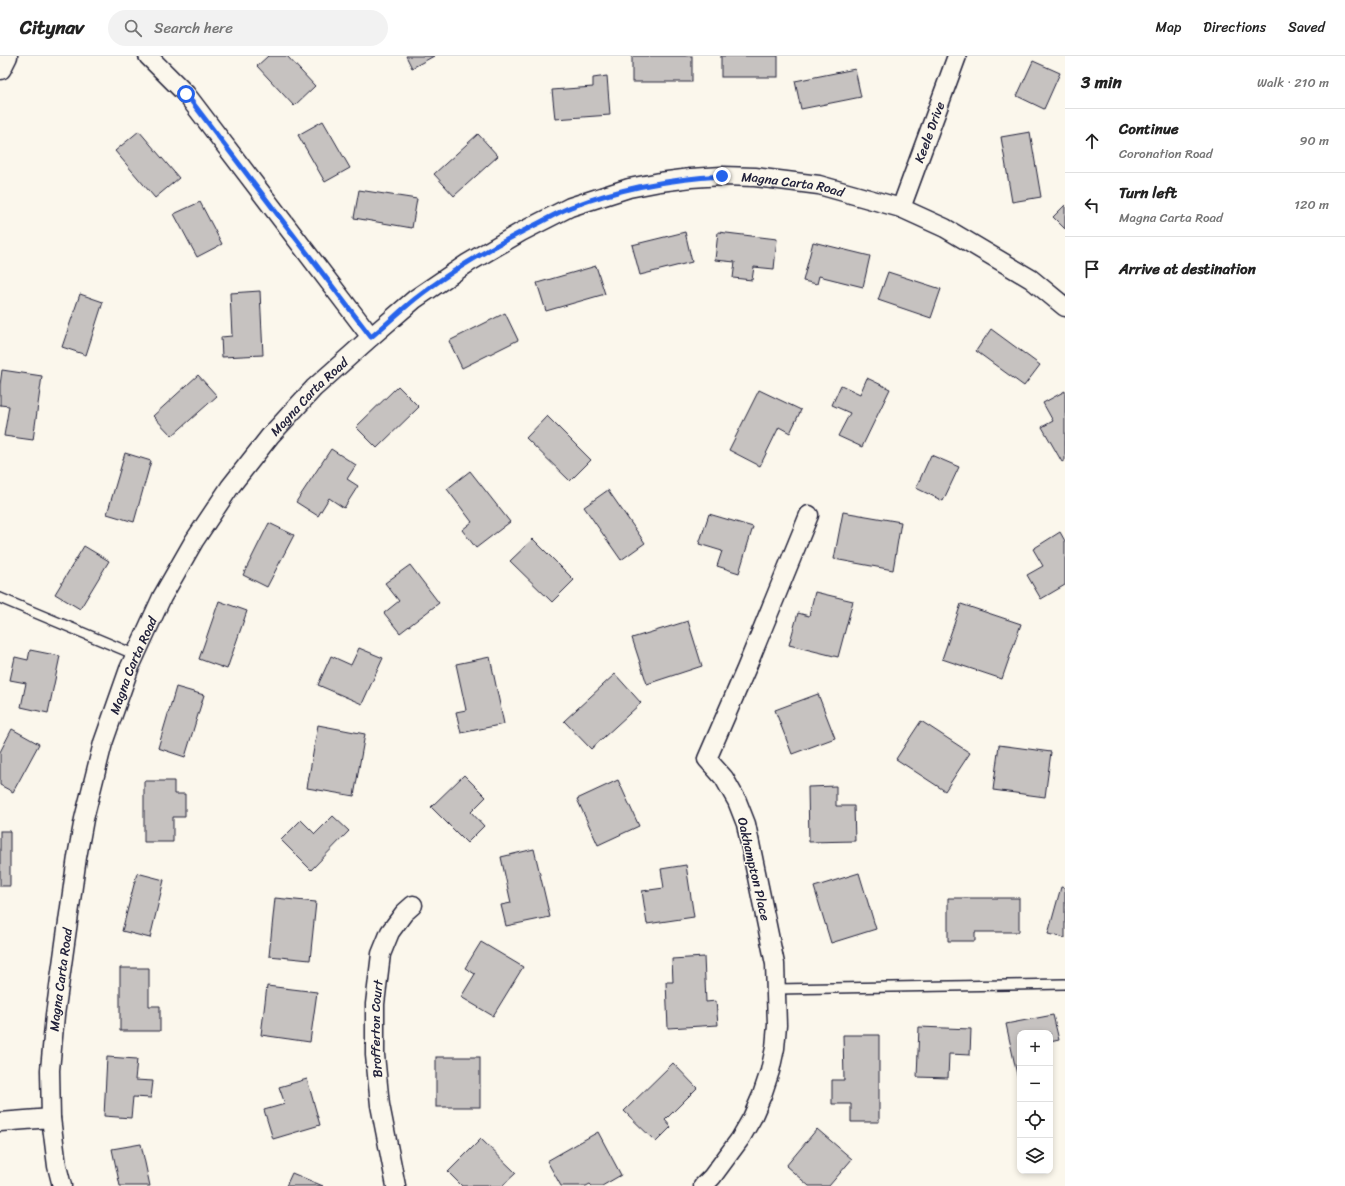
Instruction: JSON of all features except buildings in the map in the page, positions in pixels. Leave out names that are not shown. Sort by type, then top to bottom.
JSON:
[{"type":"highway","points":[[0,68],[6,56]]},
{"type":"street","points":[[148,56],[186,94],[371,337]]},
{"type":"street","name":"Keele Drive","points":[[901,208],[957,56]]},
{"type":"street","name":"Magna Carta Road","points":[[62,1186],[57,1166],[51,1118],[50,1070],[55,1015],[77,857],[84,819],[104,743],[116,706],[136,655],[162,597],[194,541],[230,487],[270,436],[314,388],[371,337],[415,299],[468,263],[521,232],[570,207],[629,188],[691,178],[722,176],[755,177],[819,185],[901,208],[945,228],[1031,279],[1065,307]]},
{"type":"street","name":"Oakhampton Place","points":[[704,1186],[712,1178],[740,1139],[762,1096],[770,1072],[775,1048],[777,1024],[775,964],[746,824],[737,801],[724,778],[707,759],[746,670],[809,515]]},
{"type":"street","name":"Brofferton Court","points":[[396,1186],[380,1106],[375,1055],[375,1004],[381,954],[390,932],[404,913],[413,905]]},
{"type":"street","points":[[0,1122],[51,1118]]},
{"type":"lane","points":[[0,598],[136,655]]},
{"type":"lane","points":[[776,989],[1065,984]]},
{"type":"route","points":[[186,94],[371,337],[415,299],[468,263],[521,232],[570,207],[629,188],[660,182],[722,176]]}]
